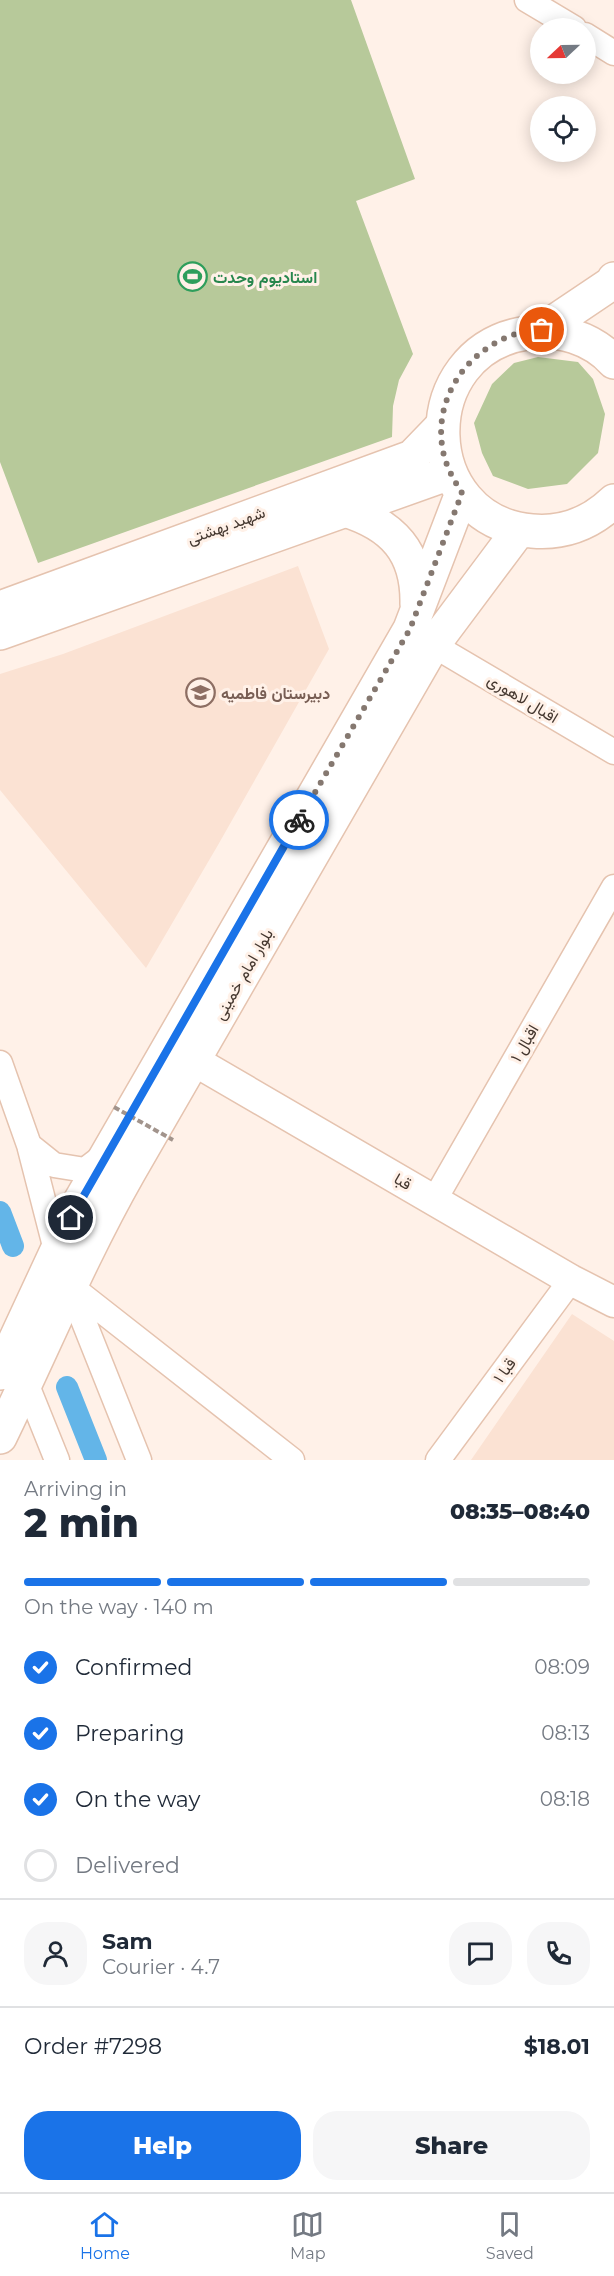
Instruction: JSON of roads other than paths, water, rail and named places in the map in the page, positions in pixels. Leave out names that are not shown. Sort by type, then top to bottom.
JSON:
[{"type":"main road","points":[[542,330],[612,283],[614,279]]},
{"type":"main road","points":[[609,511],[575,527],[548,533],[519,530],[497,522],[478,510],[456,483],[443,451],[441,427],[447,397],[462,370],[484,349],[512,335],[542,330],[565,333],[588,342],[614,362]]},
{"type":"main road","name":"شهید بهشتی","points":[[0,608],[412,457],[441,427]]},
{"type":"main road","name":"شهید بهشتی","points":[[0,633],[345,510],[456,483]]},
{"type":"main road","name":"بلوار امام خمینی","points":[[0,1437],[13,1378],[56,1250],[106,1154],[410,629],[456,483]]},
{"type":"main road","points":[[345,510],[367,517],[386,528],[401,544],[412,563],[417,584],[417,606]]},
{"type":"main road","name":"بلوار امام خمینی","points":[[13,1378],[69,1285],[104,1216],[193,1059],[433,645],[519,530]]},
{"type":"street","points":[[527,0],[557,18]]},
{"type":"street","points":[[596,42],[614,53]]},
{"type":"street","name":"اقبال لاهوری","points":[[433,645],[614,752]]},
{"type":"street","name":"اقبال ۱","points":[[435,1199],[614,887]]},
{"type":"street","name":"قبا","points":[[193,1059],[571,1280],[613,1299]]},
{"type":"street","points":[[0,1063],[29,1145],[56,1250]]},
{"type":"street","points":[[29,1145],[54,1165],[85,1170],[106,1154]]},
{"type":"street","name":"قبا ۱","points":[[438,1460],[571,1280]]},
{"type":"street","points":[[69,1285],[139,1460]]},
{"type":"street","points":[[69,1285],[292,1460]]},
{"type":"street","points":[[13,1378],[57,1460]]},
{"type":"waterway","points":[[0,1212],[13,1246]]},
{"type":"waterway","points":[[67,1387],[96,1460]]},
{"type":"place","name":"استادیوم وحدت","points":[[192,277]]},
{"type":"place","name":"دبیرستان فاطمیه","points":[[200,693]]}]
